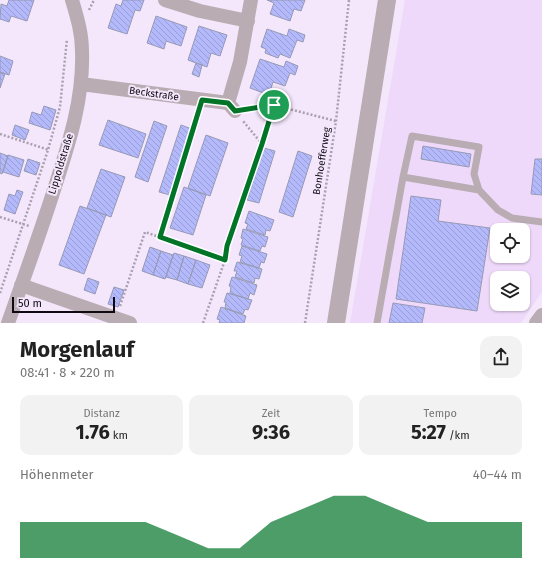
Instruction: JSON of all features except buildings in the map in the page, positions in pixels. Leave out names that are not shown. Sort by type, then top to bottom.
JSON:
[{"type":"street","name":"Lippoldstraße","points":[[8,323],[65,156],[77,110],[82,51],[80,29],[72,0]]},
{"type":"street","points":[[165,0],[200,11],[248,21]]},
{"type":"street","points":[[232,107],[251,0]]},
{"type":"street","points":[[336,323],[387,0]]},
{"type":"street","name":"Beckstraße","points":[[80,84],[202,100],[232,107]]},
{"type":"street","points":[[21,285],[130,323]]},
{"type":"street","points":[[536,323],[542,315]]},
{"type":"lane","points":[[376,323],[412,136],[480,147],[474,174],[479,190],[498,210],[512,218],[542,222]]},
{"type":"lane","points":[[403,177],[479,190]]},
{"type":"path","name":"Bonhoefferweg","points":[[305,323],[336,120],[349,0]]},
{"type":"path","points":[[0,292],[48,150],[60,107],[67,32]]},
{"type":"path","points":[[160,237],[202,100]]},
{"type":"path","points":[[204,323],[225,260],[227,246],[274,105]]},
{"type":"path","points":[[232,107],[274,105],[336,120]]},
{"type":"path","points":[[232,107],[262,144]]},
{"type":"path","points":[[0,134],[65,156]]},
{"type":"path","points":[[0,217],[40,230]]},
{"type":"path","points":[[116,318],[145,232],[225,260]]},
{"type":"shaded area","points":[[405,0],[542,0],[542,292],[530,310],[530,271],[490,271],[490,311],[529,311],[521,323],[350,323]]},
{"type":"route","points":[[202,100],[228,103],[235,111],[274,105],[227,246],[225,260],[160,237],[202,100]]}]
